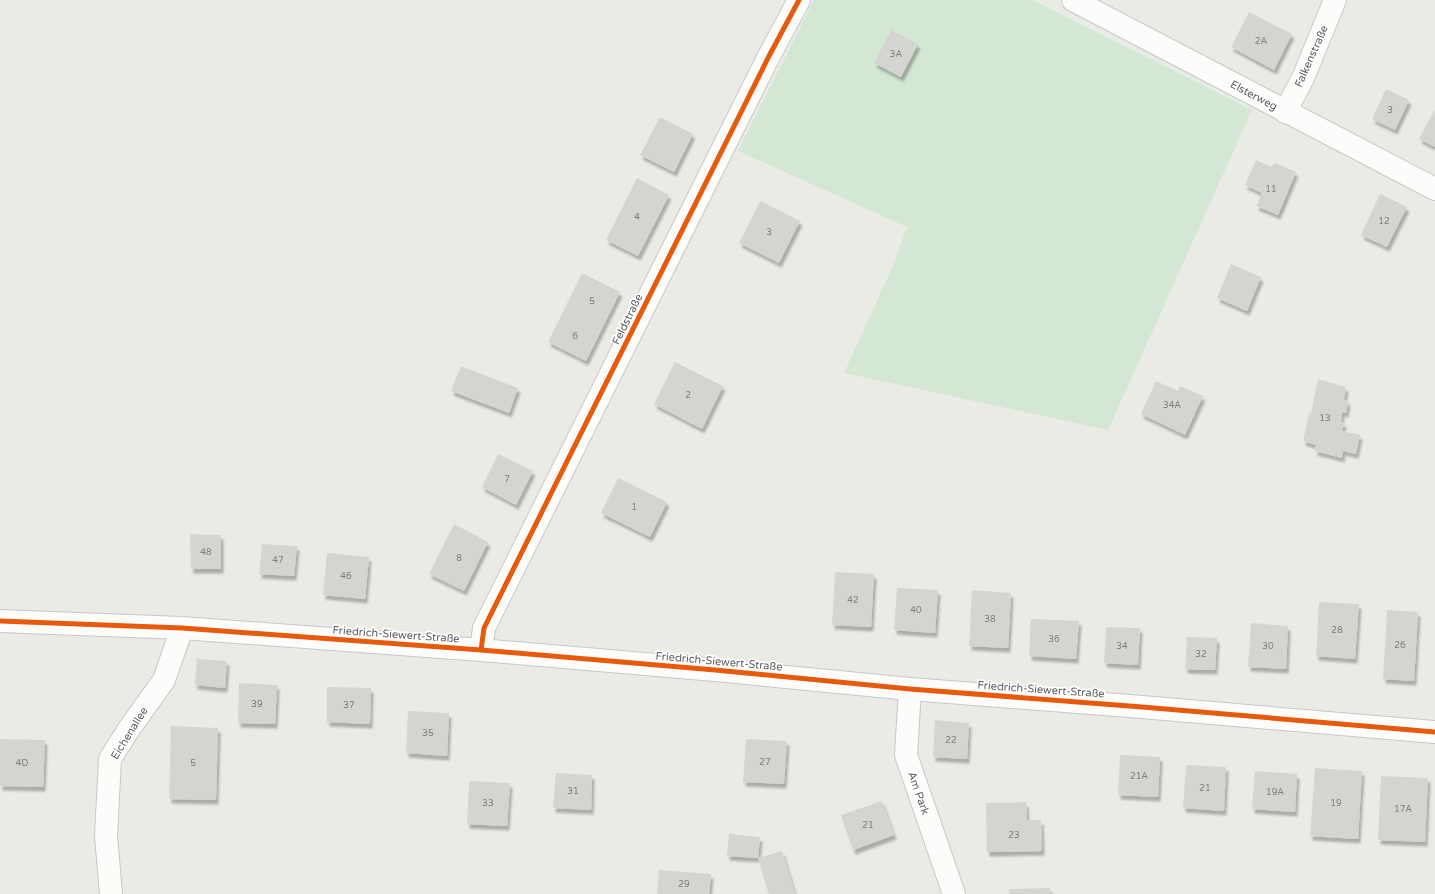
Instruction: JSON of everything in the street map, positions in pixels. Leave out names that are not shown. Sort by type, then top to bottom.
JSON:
[{"type":"street","name":"Feldstraße","points":[[481,650],[484,628],[769,56],[799,0]]},
{"type":"street","name":"Elsterweg","points":[[1073,0],[1435,189]]},
{"type":"street","name":"Falkenstraße","points":[[1285,112],[1303,78],[1335,0]]},
{"type":"street","name":"Friedrich-Siewert-Straße","points":[[0,622],[182,628],[481,650],[715,670],[910,689],[1142,706],[1435,732]]},
{"type":"street","name":"Eichenallee","points":[[111,894],[106,836],[110,759],[129,729],[164,680],[182,628]]},
{"type":"street","name":"Am Park","points":[[910,689],[906,755],[954,894]]},
{"type":"green space","points":[[814,0],[1033,0],[1252,110],[1108,430],[844,373],[891,270],[907,227],[738,151]]},
{"type":"building","points":[[1249,12],[1292,34],[1274,70],[1231,47]]},
{"type":"building","points":[[891,30],[918,44],[901,77],[874,63]]},
{"type":"building","points":[[1386,89],[1409,100],[1395,130],[1372,119]]},
{"type":"building","points":[[1435,109],[1435,147],[1419,139]]},
{"type":"building","points":[[660,117],[693,134],[674,172],[640,155]]},
{"type":"building","points":[[1256,160],[1272,167],[1275,163],[1296,172],[1278,215],[1256,206],[1262,193],[1245,185]]},
{"type":"building","points":[[637,178],[669,195],[638,256],[606,240]]},
{"type":"building","points":[[1380,194],[1407,207],[1387,247],[1361,235]]},
{"type":"building","points":[[760,201],[800,221],[779,263],[739,243]]},
{"type":"building","points":[[1231,264],[1261,277],[1247,311],[1217,298]]},
{"type":"building","points":[[582,273],[620,292],[586,361],[548,342]]},
{"type":"building","points":[[675,362],[723,386],[702,429],[654,404]]},
{"type":"building","points":[[461,366],[518,388],[509,413],[451,391]]},
{"type":"building","points":[[1318,379],[1346,387],[1344,400],[1348,401],[1346,413],[1342,412],[1341,422],[1344,423],[1342,431],[1360,435],[1356,454],[1343,451],[1342,458],[1315,451],[1316,445],[1303,441]]},
{"type":"building","points":[[1156,381],[1178,391],[1180,386],[1203,396],[1185,435],[1141,414]]},
{"type":"building","points":[[498,454],[533,471],[516,505],[482,487]]},
{"type":"building","points":[[618,478],[667,502],[650,537],[601,513]]},
{"type":"building","points":[[454,524],[488,542],[464,591],[429,574]]},
{"type":"building","points":[[190,534],[221,535],[221,569],[191,569]]},
{"type":"building","points":[[262,544],[297,546],[294,576],[259,574]]},
{"type":"building","points":[[327,553],[369,557],[365,599],[323,595]]},
{"type":"building","points":[[835,572],[874,574],[871,627],[832,625]]},
{"type":"building","points":[[897,588],[938,590],[935,633],[894,630]]},
{"type":"building","points":[[972,590],[1011,593],[1008,648],[969,646]]},
{"type":"building","points":[[1319,602],[1359,604],[1355,659],[1316,656]]},
{"type":"building","points":[[1387,610],[1418,612],[1414,681],[1383,679]]},
{"type":"building","points":[[1031,619],[1079,621],[1076,659],[1029,656]]},
{"type":"building","points":[[1251,623],[1288,626],[1286,669],[1248,667]]},
{"type":"building","points":[[1106,627],[1140,628],[1138,665],[1104,663]]},
{"type":"building","points":[[1187,637],[1217,638],[1215,670],[1185,669]]},
{"type":"building","points":[[197,659],[227,661],[225,688],[195,685]]},
{"type":"building","points":[[239,683],[277,685],[275,724],[238,723]]},
{"type":"building","points":[[327,687],[371,688],[370,724],[327,722]]},
{"type":"building","points":[[408,711],[449,713],[447,756],[406,753]]},
{"type":"building","points":[[935,720],[969,723],[967,759],[933,757]]},
{"type":"building","points":[[171,726],[218,728],[216,800],[169,799]]},
{"type":"building","points":[[0,739],[45,740],[43,787],[0,786]]},
{"type":"building","points":[[746,739],[787,741],[784,784],[743,782]]},
{"type":"building","points":[[1120,755],[1160,757],[1158,797],[1118,795]]},
{"type":"building","points":[[1186,765],[1226,767],[1224,811],[1183,808]]},
{"type":"building","points":[[1315,768],[1362,771],[1358,839],[1310,836]]},
{"type":"building","points":[[1255,771],[1297,774],[1295,812],[1252,809]]},
{"type":"building","points":[[556,773],[592,775],[591,810],[553,808]]},
{"type":"building","points":[[1381,776],[1428,778],[1425,842],[1378,840]]},
{"type":"building","points":[[469,781],[510,783],[507,826],[467,824]]},
{"type":"building","points":[[882,801],[894,835],[853,850],[841,815]]},
{"type":"building","points":[[1026,802],[1027,820],[1041,820],[1042,851],[987,852],[986,803]]},
{"type":"building","points":[[729,834],[760,837],[758,858],[727,856]]},
{"type":"building","points":[[782,851],[795,894],[769,894],[758,858]]},
{"type":"building","points":[[659,870],[711,874],[709,894],[657,894]]},
{"type":"building","points":[[1050,888],[1050,894],[1010,894],[1009,889]]},
{"type":"cycle path","points":[[481,650],[484,628],[769,56],[799,0]]},
{"type":"cycle path","points":[[0,621],[182,628],[481,650],[715,670],[910,689],[1435,732]]}]
